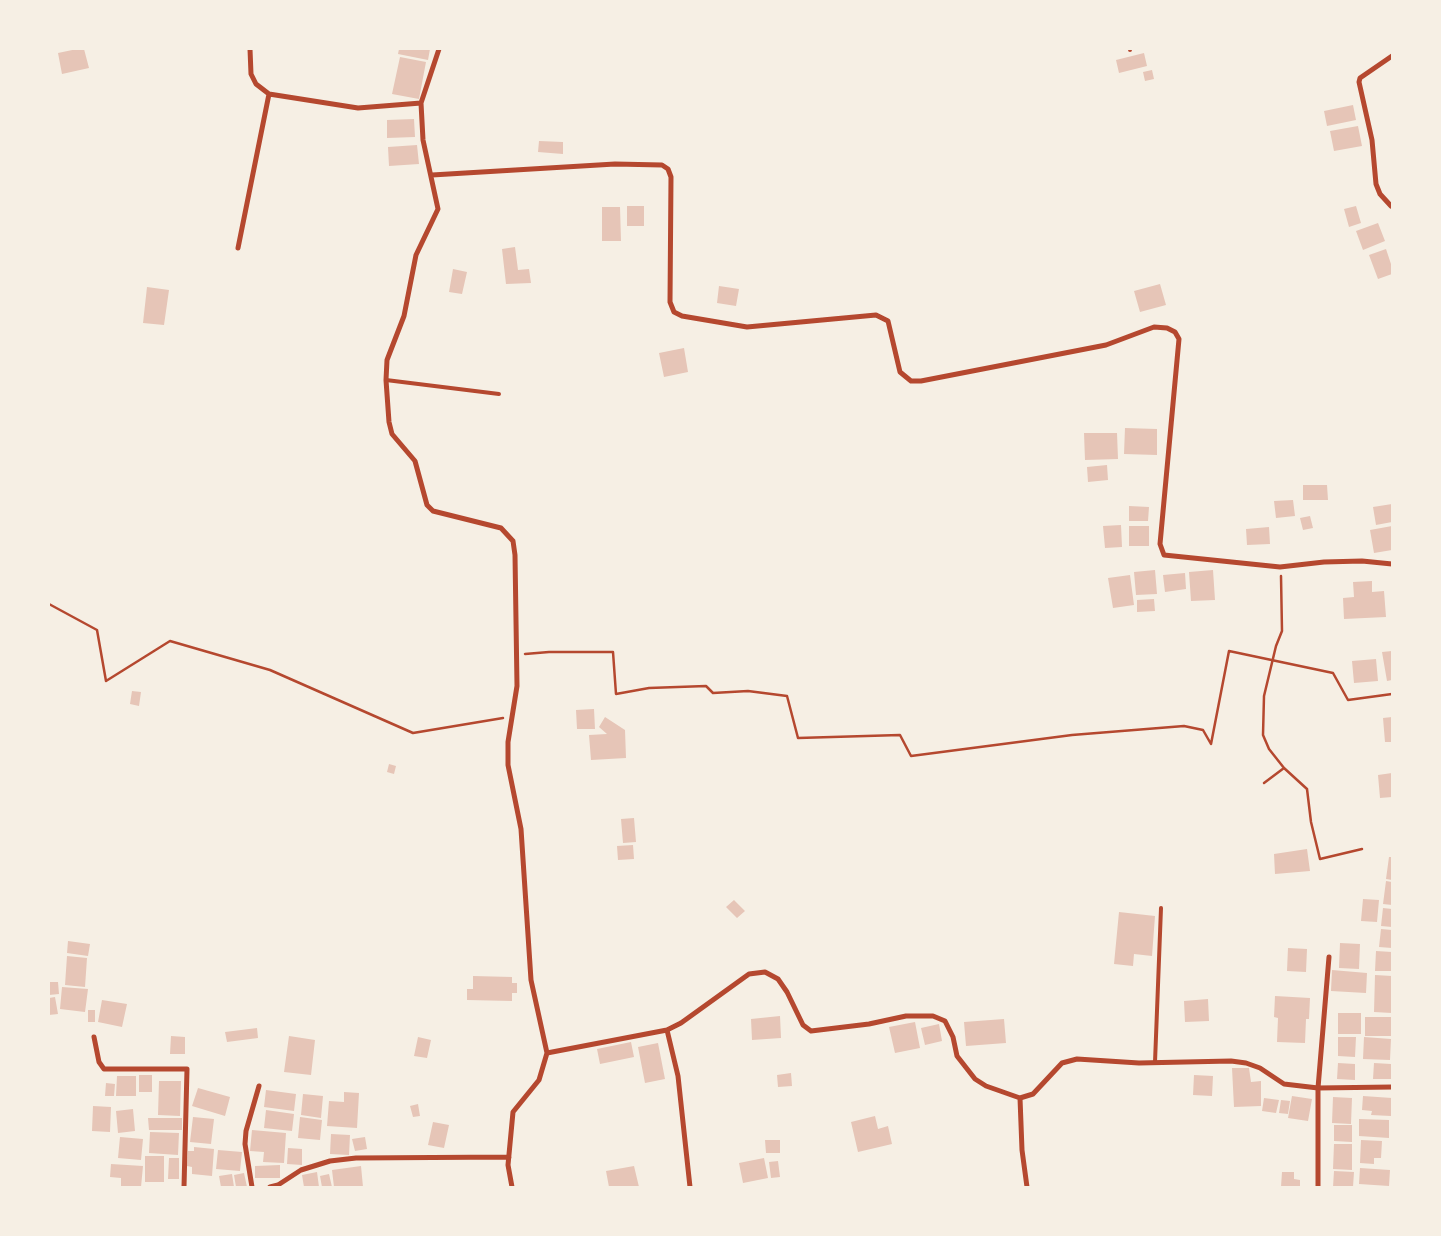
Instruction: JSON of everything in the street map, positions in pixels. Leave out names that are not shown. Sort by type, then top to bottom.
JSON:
[{"type":"street","points":[[250,49],[251,74],[256,84],[269,94],[358,108],[422,103]]},
{"type":"street","points":[[439,49],[422,103],[423,140],[438,209],[416,255],[404,316],[387,360],[386,380],[389,422],[392,434],[415,461],[426,505],[433,511],[501,528],[513,540],[515,555],[516,655],[515,700],[508,742],[508,765],[520,829],[531,980],[547,1053],[539,1080],[513,1112],[509,1157],[512,1187]]},
{"type":"street","points":[[1391,206],[1380,194],[1376,184],[1372,140],[1359,82],[1360,78],[1392,56]]},
{"type":"street","points":[[238,248],[269,94]]},
{"type":"street","points":[[432,175],[615,164],[662,165],[668,169],[672,177],[670,302],[674,312],[682,316],[746,327],[876,315],[888,321],[900,372],[910,381],[921,382],[1106,345],[1154,327],[1167,328],[1175,332],[1179,340],[1160,544],[1164,555],[1280,567],[1324,562],[1362,561],[1392,564]]},
{"type":"street","points":[[1318,1187],[1318,1088],[1329,956]]},
{"type":"street","points":[[547,1053],[667,1030],[750,974],[765,972],[778,979],[787,992],[803,1025],[811,1031],[869,1024],[906,1016],[933,1016],[945,1021],[953,1036],[957,1056],[975,1078],[986,1086],[1020,1098],[1034,1094],[1056,1068],[1070,1060],[1246,1063],[1260,1068],[1284,1084],[1318,1088],[1392,1087]]},
{"type":"street","points":[[667,1030],[678,1076],[690,1187]]},
{"type":"street","points":[[94,1037],[99,1062],[104,1069],[187,1070],[184,1187]]},
{"type":"street","points":[[252,1187],[245,1144],[246,1131],[259,1086]]},
{"type":"street","points":[[1020,1098],[1022,1150],[1027,1187]]},
{"type":"street","points":[[270,1187],[278,1185],[301,1170],[330,1161],[356,1158],[509,1157]]},
{"type":"lane","points":[[386,380],[499,394]]},
{"type":"lane","points":[[1155,1062],[1161,908]]},
{"type":"path","points":[[1280,567],[1282,631],[1272,660],[1264,696],[1263,735],[1269,749],[1284,768],[1308,788],[1311,822],[1320,860],[1362,849]]},
{"type":"path","points":[[49,604],[97,630],[106,681],[170,640],[270,670],[414,733],[507,717]]},
{"type":"path","points":[[516,655],[549,652],[613,652],[616,694],[649,688],[706,686],[713,693],[748,691],[787,696],[798,738],[900,735],[911,756],[1072,735],[1184,726],[1203,730],[1211,744],[1229,651],[1332,673],[1348,700],[1392,694]]},
{"type":"path","points":[[1264,783],[1284,768]]},
{"type":"building","points":[[84,49],[89,68],[62,74],[58,53]]},
{"type":"building","points":[[399,49],[430,49],[428,60],[398,54]]},
{"type":"building","points":[[1144,53],[1147,66],[1119,73],[1116,60]]},
{"type":"building","points":[[400,57],[426,62],[419,99],[392,94]]},
{"type":"building","points":[[1152,70],[1154,79],[1145,81],[1143,72]]},
{"type":"building","points":[[1353,105],[1356,120],[1327,126],[1324,111]]},
{"type":"building","points":[[414,119],[415,137],[387,138],[387,120]]},
{"type":"building","points":[[1358,126],[1362,146],[1334,151],[1330,131]]},
{"type":"building","points":[[539,141],[563,142],[563,154],[538,152]]},
{"type":"building","points":[[417,145],[419,164],[389,166],[388,147]]},
{"type":"building","points":[[627,206],[644,206],[644,226],[627,226]]},
{"type":"building","points":[[1356,206],[1361,223],[1349,227],[1344,209]]},
{"type":"building","points":[[602,207],[620,207],[621,241],[602,241]]},
{"type":"building","points":[[1378,223],[1385,241],[1363,250],[1356,231]]},
{"type":"building","points":[[515,247],[518,270],[529,269],[531,283],[506,284],[502,249]]},
{"type":"building","points":[[1386,249],[1392,267],[1392,274],[1378,279],[1369,255]]},
{"type":"building","points":[[453,269],[467,272],[462,294],[449,292]]},
{"type":"building","points":[[1160,284],[1166,305],[1140,312],[1134,291]]},
{"type":"building","points":[[719,286],[739,289],[736,306],[717,303]]},
{"type":"building","points":[[147,287],[169,290],[164,325],[143,323]]},
{"type":"building","points":[[684,348],[688,372],[664,377],[659,353]]},
{"type":"building","points":[[1125,428],[1157,429],[1157,455],[1124,454]]},
{"type":"building","points":[[1084,433],[1117,433],[1118,459],[1085,460]]},
{"type":"building","points":[[1107,465],[1108,480],[1088,482],[1087,467]]},
{"type":"building","points":[[1303,485],[1327,485],[1328,500],[1303,500]]},
{"type":"building","points":[[1293,500],[1295,516],[1276,518],[1274,501]]},
{"type":"building","points":[[1392,504],[1392,522],[1376,525],[1373,507]]},
{"type":"building","points":[[1129,506],[1149,507],[1148,521],[1129,521]]},
{"type":"building","points":[[1310,516],[1313,528],[1303,530],[1300,518]]},
{"type":"building","points":[[1121,525],[1122,547],[1105,548],[1103,526]]},
{"type":"building","points":[[1129,526],[1149,526],[1149,546],[1129,546]]},
{"type":"building","points":[[1392,526],[1392,550],[1374,553],[1370,530]]},
{"type":"building","points":[[1269,527],[1270,544],[1247,545],[1246,529]]},
{"type":"building","points":[[1155,570],[1157,594],[1136,595],[1134,572]]},
{"type":"building","points":[[1213,570],[1215,600],[1191,601],[1189,572]]},
{"type":"building","points":[[1185,573],[1186,589],[1165,592],[1163,575]]},
{"type":"building","points":[[1130,575],[1134,605],[1113,608],[1108,578]]},
{"type":"building","points":[[1372,581],[1372,592],[1384,591],[1386,617],[1344,619],[1343,598],[1354,597],[1353,582]]},
{"type":"building","points":[[1154,599],[1155,611],[1137,612],[1137,600]]},
{"type":"building","points":[[1392,651],[1392,680],[1387,681],[1382,652]]},
{"type":"building","points":[[1376,659],[1378,681],[1354,683],[1352,661]]},
{"type":"building","points":[[132,691],[141,692],[139,706],[130,704]]},
{"type":"building","points":[[594,709],[595,729],[577,729],[576,710]]},
{"type":"building","points":[[605,717],[625,730],[626,758],[591,760],[589,735],[607,734],[599,727]]},
{"type":"building","points":[[1392,717],[1392,742],[1385,742],[1383,718]]},
{"type":"building","points":[[389,764],[396,766],[394,774],[387,772]]},
{"type":"building","points":[[1392,773],[1392,797],[1380,798],[1378,775]]},
{"type":"building","points":[[634,818],[636,842],[623,843],[621,819]]},
{"type":"building","points":[[633,845],[634,859],[618,860],[617,846]]},
{"type":"building","points":[[1307,849],[1310,871],[1275,874],[1274,854]]},
{"type":"building","points":[[1389,857],[1392,857],[1392,880],[1386,879]]},
{"type":"building","points":[[1386,881],[1392,882],[1392,905],[1383,904]]},
{"type":"building","points":[[1363,899],[1379,900],[1377,922],[1361,921]]},
{"type":"building","points":[[734,900],[745,911],[737,918],[726,907]]},
{"type":"building","points":[[1383,908],[1392,909],[1392,927],[1381,926]]},
{"type":"building","points":[[1119,912],[1155,916],[1152,956],[1134,954],[1133,966],[1114,964]]},
{"type":"building","points":[[1381,929],[1392,930],[1392,948],[1379,947]]},
{"type":"building","points":[[68,941],[90,944],[88,956],[67,953]]},
{"type":"building","points":[[1340,943],[1360,944],[1359,969],[1339,968]]},
{"type":"building","points":[[1288,948],[1307,949],[1306,972],[1287,971]]},
{"type":"building","points":[[1376,951],[1392,952],[1392,971],[1375,971]]},
{"type":"building","points":[[67,956],[87,958],[85,987],[65,985]]},
{"type":"building","points":[[1332,970],[1367,973],[1366,993],[1331,991]]},
{"type":"building","points":[[1375,975],[1392,976],[1392,1013],[1374,1012]]},
{"type":"building","points":[[473,976],[512,977],[512,983],[517,983],[517,993],[512,993],[512,1001],[467,1000],[467,989],[473,989]]},
{"type":"building","points":[[49,982],[58,982],[59,994],[49,995]]},
{"type":"building","points":[[62,987],[88,989],[85,1012],[60,1009]]},
{"type":"building","points":[[1275,996],[1310,998],[1309,1019],[1306,1019],[1305,1043],[1277,1042],[1278,1018],[1274,1017]]},
{"type":"building","points":[[55,997],[58,1014],[49,1015],[49,998]]},
{"type":"building","points":[[1208,999],[1209,1021],[1185,1022],[1184,1001]]},
{"type":"building","points":[[102,1000],[127,1004],[122,1027],[98,1022]]},
{"type":"building","points":[[88,1010],[95,1010],[95,1022],[88,1022]]},
{"type":"building","points":[[1338,1013],[1361,1013],[1361,1034],[1338,1034]]},
{"type":"building","points":[[780,1016],[781,1038],[752,1040],[751,1019]]},
{"type":"building","points":[[1365,1017],[1392,1017],[1392,1036],[1365,1036]]},
{"type":"building","points":[[1004,1019],[1006,1043],[966,1046],[964,1022]]},
{"type":"building","points":[[915,1022],[920,1048],[895,1053],[889,1027]]},
{"type":"building","points":[[939,1024],[942,1041],[925,1045],[921,1028]]},
{"type":"building","points":[[257,1028],[258,1038],[227,1042],[225,1032]]},
{"type":"building","points":[[171,1036],[185,1037],[185,1054],[170,1054]]},
{"type":"building","points":[[289,1036],[315,1040],[311,1075],[284,1072]]},
{"type":"building","points":[[418,1037],[431,1040],[427,1058],[414,1056]]},
{"type":"building","points":[[1338,1037],[1356,1037],[1355,1057],[1338,1056]]},
{"type":"building","points":[[1364,1037],[1391,1039],[1390,1060],[1363,1059]]},
{"type":"building","points":[[631,1042],[634,1057],[600,1064],[597,1049]]},
{"type":"building","points":[[658,1043],[665,1079],[645,1083],[638,1047]]},
{"type":"building","points":[[1338,1063],[1355,1064],[1355,1080],[1337,1079]]},
{"type":"building","points":[[1374,1063],[1391,1064],[1391,1079],[1373,1079]]},
{"type":"building","points":[[1232,1068],[1249,1068],[1251,1082],[1261,1081],[1261,1106],[1234,1107]]},
{"type":"building","points":[[791,1073],[792,1086],[778,1087],[777,1075]]},
{"type":"building","points":[[139,1075],[152,1075],[152,1092],[139,1092]]},
{"type":"building","points":[[1194,1075],[1213,1076],[1212,1096],[1193,1095]]},
{"type":"building","points":[[117,1076],[136,1076],[136,1096],[116,1096]]},
{"type":"building","points":[[159,1081],[181,1081],[180,1116],[158,1115]]},
{"type":"building","points":[[106,1083],[115,1084],[114,1096],[105,1096]]},
{"type":"building","points":[[198,1088],[230,1097],[225,1116],[192,1106]]},
{"type":"building","points":[[266,1090],[296,1094],[294,1111],[264,1107]]},
{"type":"building","points":[[344,1092],[359,1093],[357,1128],[327,1126],[329,1101],[344,1102]]},
{"type":"building","points":[[303,1094],[323,1096],[321,1118],[301,1115]]},
{"type":"building","points":[[1292,1096],[1312,1099],[1308,1121],[1288,1118]]},
{"type":"building","points":[[1363,1096],[1392,1098],[1391,1116],[1371,1115],[1372,1111],[1362,1110]]},
{"type":"building","points":[[1333,1097],[1352,1098],[1351,1124],[1332,1123]]},
{"type":"building","points":[[1264,1098],[1279,1100],[1276,1113],[1262,1111]]},
{"type":"building","points":[[1281,1100],[1290,1101],[1288,1114],[1279,1113]]},
{"type":"building","points":[[418,1104],[420,1116],[413,1117],[410,1106]]},
{"type":"building","points":[[93,1106],[111,1107],[110,1132],[92,1131]]},
{"type":"building","points":[[133,1109],[135,1131],[118,1133],[116,1111]]},
{"type":"building","points":[[266,1110],[294,1114],[292,1131],[264,1128]]},
{"type":"building","points":[[875,1116],[878,1129],[888,1126],[892,1144],[858,1152],[851,1122]]},
{"type":"building","points":[[193,1117],[214,1119],[211,1144],[190,1142]]},
{"type":"building","points":[[300,1117],[322,1120],[320,1140],[298,1138]]},
{"type":"building","points":[[148,1118],[182,1118],[182,1130],[149,1130]]},
{"type":"building","points":[[1359,1119],[1389,1120],[1389,1138],[1359,1136]]},
{"type":"building","points":[[433,1122],[449,1125],[444,1148],[428,1145]]},
{"type":"building","points":[[1334,1125],[1352,1125],[1352,1142],[1334,1141]]},
{"type":"building","points":[[252,1130],[286,1133],[284,1163],[263,1162],[264,1152],[250,1151]]},
{"type":"building","points":[[150,1132],[179,1133],[178,1155],[149,1153]]},
{"type":"building","points":[[331,1134],[350,1135],[349,1155],[330,1154]]},
{"type":"building","points":[[120,1137],[143,1139],[141,1160],[118,1158]]},
{"type":"building","points":[[365,1137],[367,1149],[355,1151],[352,1139]]},
{"type":"building","points":[[765,1140],[780,1140],[780,1153],[766,1153]]},
{"type":"building","points":[[1361,1140],[1382,1141],[1381,1158],[1374,1158],[1374,1164],[1360,1163]]},
{"type":"building","points":[[1334,1144],[1352,1144],[1352,1170],[1333,1169]]},
{"type":"building","points":[[194,1147],[214,1149],[212,1176],[192,1174],[192,1167],[187,1166],[188,1151],[194,1151]]},
{"type":"building","points":[[288,1148],[302,1149],[302,1165],[287,1164]]},
{"type":"building","points":[[218,1150],[242,1152],[240,1171],[216,1169]]},
{"type":"building","points":[[145,1156],[164,1156],[164,1182],[145,1182]]},
{"type":"building","points":[[169,1158],[179,1158],[179,1179],[168,1179]]},
{"type":"building","points":[[764,1158],[768,1178],[743,1183],[739,1163]]},
{"type":"building","points":[[778,1161],[780,1177],[771,1178],[769,1162]]},
{"type":"building","points":[[111,1164],[143,1166],[141,1187],[121,1187],[121,1178],[110,1177]]},
{"type":"building","points":[[280,1165],[280,1178],[255,1178],[255,1166]]},
{"type":"building","points":[[361,1166],[363,1187],[334,1187],[332,1170]]},
{"type":"building","points":[[634,1166],[639,1187],[609,1187],[606,1171]]},
{"type":"building","points":[[1360,1168],[1390,1170],[1389,1186],[1359,1184]]},
{"type":"building","points":[[1334,1171],[1354,1172],[1353,1187],[1333,1187]]},
{"type":"building","points":[[317,1172],[319,1187],[304,1187],[302,1175]]},
{"type":"building","points":[[1282,1172],[1294,1172],[1294,1179],[1300,1180],[1300,1187],[1281,1187]]},
{"type":"building","points":[[244,1173],[247,1187],[236,1187],[234,1175]]},
{"type":"building","points":[[232,1174],[234,1187],[221,1187],[219,1176]]},
{"type":"building","points":[[329,1174],[332,1187],[322,1187],[320,1176]]}]
